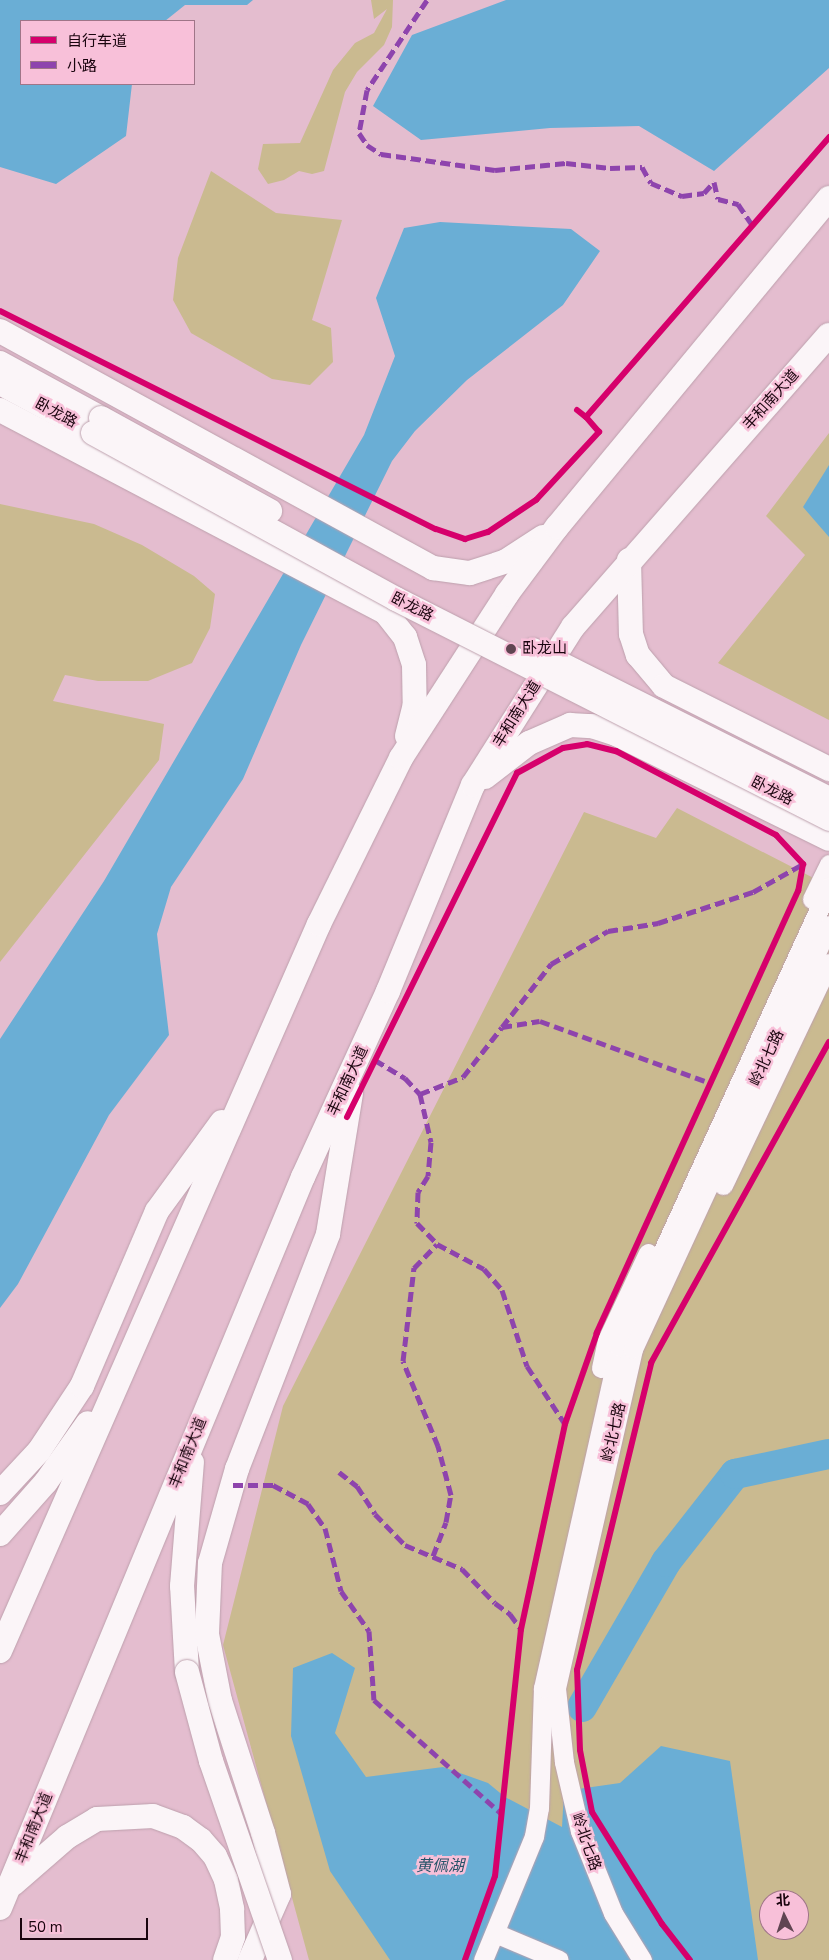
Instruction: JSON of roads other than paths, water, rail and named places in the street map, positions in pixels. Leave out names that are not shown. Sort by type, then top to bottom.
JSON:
[{"type":"main road","points":[[0,1651],[319,924],[401,758],[507,594],[557,527],[829,198]]},
{"type":"main road","points":[[0,331],[433,568],[470,573],[506,561],[557,527]]},
{"type":"main road","name":"丰和南大道","points":[[0,1908],[193,1440],[304,1177],[355,1065],[473,785],[573,627],[629,560],[829,335]]},
{"type":"main road","name":"卧龙路","points":[[0,363],[97,425],[396,599],[829,820]]},
{"type":"main road","name":"卧龙路","points":[[0,383],[97,425],[401,583],[829,799]]},
{"type":"main road","name":"卧龙路","points":[[0,410],[386,613],[405,638],[414,664],[415,704],[401,758]]},
{"type":"main road","points":[[629,560],[630,634],[638,654],[664,686],[829,769]]},
{"type":"main road","name":"卧龙路","points":[[473,785],[529,743],[570,725],[592,726],[616,734],[829,839]]},
{"type":"main road","points":[[250,1960],[279,1894],[263,1832],[220,1701],[207,1634],[210,1563],[237,1469],[328,1234],[355,1065]]},
{"type":"main road","points":[[0,1492],[39,1451],[82,1386],[157,1211],[248,1086]]},
{"type":"main road","points":[[0,1534],[76,1444],[140,1333]]},
{"type":"main road","points":[[193,1440],[182,1586],[187,1672],[211,1760],[280,1960]]},
{"type":"main road","points":[[10,1886],[67,1837],[97,1819],[154,1816],[183,1826],[201,1840],[215,1856],[226,1880],[232,1909],[233,1938],[225,1960]]},
{"type":"street","points":[[483,1960],[534,1836],[539,1808],[543,1688],[540,1644],[608,1340],[829,864]]},
{"type":"street","points":[[543,1688],[619,1347],[829,887]]},
{"type":"street","name":"岭北七路","points":[[642,1960],[613,1913],[580,1831],[564,1762],[556,1688],[633,1349],[829,925]]},
{"type":"street","points":[[558,1706],[644,1351],[829,963]]},
{"type":"street","points":[[495,1933],[559,1960]]},
{"type":"water","points":[[0,0],[253,0],[247,5],[185,5],[166,20],[20,20],[20,85],[132,85],[126,136],[56,184],[0,167]]},
{"type":"water","points":[[506,0],[829,0],[829,68],[714,171],[639,126],[550,128],[421,140],[373,106],[412,35]]},
{"type":"water","points":[[440,222],[571,229],[600,251],[563,305],[467,380],[415,431],[392,461],[301,645],[243,779],[171,887],[157,934],[169,1035],[109,1115],[18,1284],[0,1308],[0,1039],[104,881],[364,435],[395,356],[376,298],[404,228]]},
{"type":"water","points":[[829,465],[829,537],[803,507]]},
{"type":"water","name":"黄佩湖","points":[[332,1653],[355,1668],[335,1733],[366,1777],[443,1767],[488,1783],[505,1797],[562,1827],[564,1791],[620,1783],[661,1746],[730,1761],[758,1960],[390,1960],[330,1871],[291,1736],[293,1668]]},
{"type":"waterway","points":[[582,1707],[666,1562],[735,1474],[829,1454]]},
{"type":"place","name":"卧龙山","points":[[511,649]]}]
